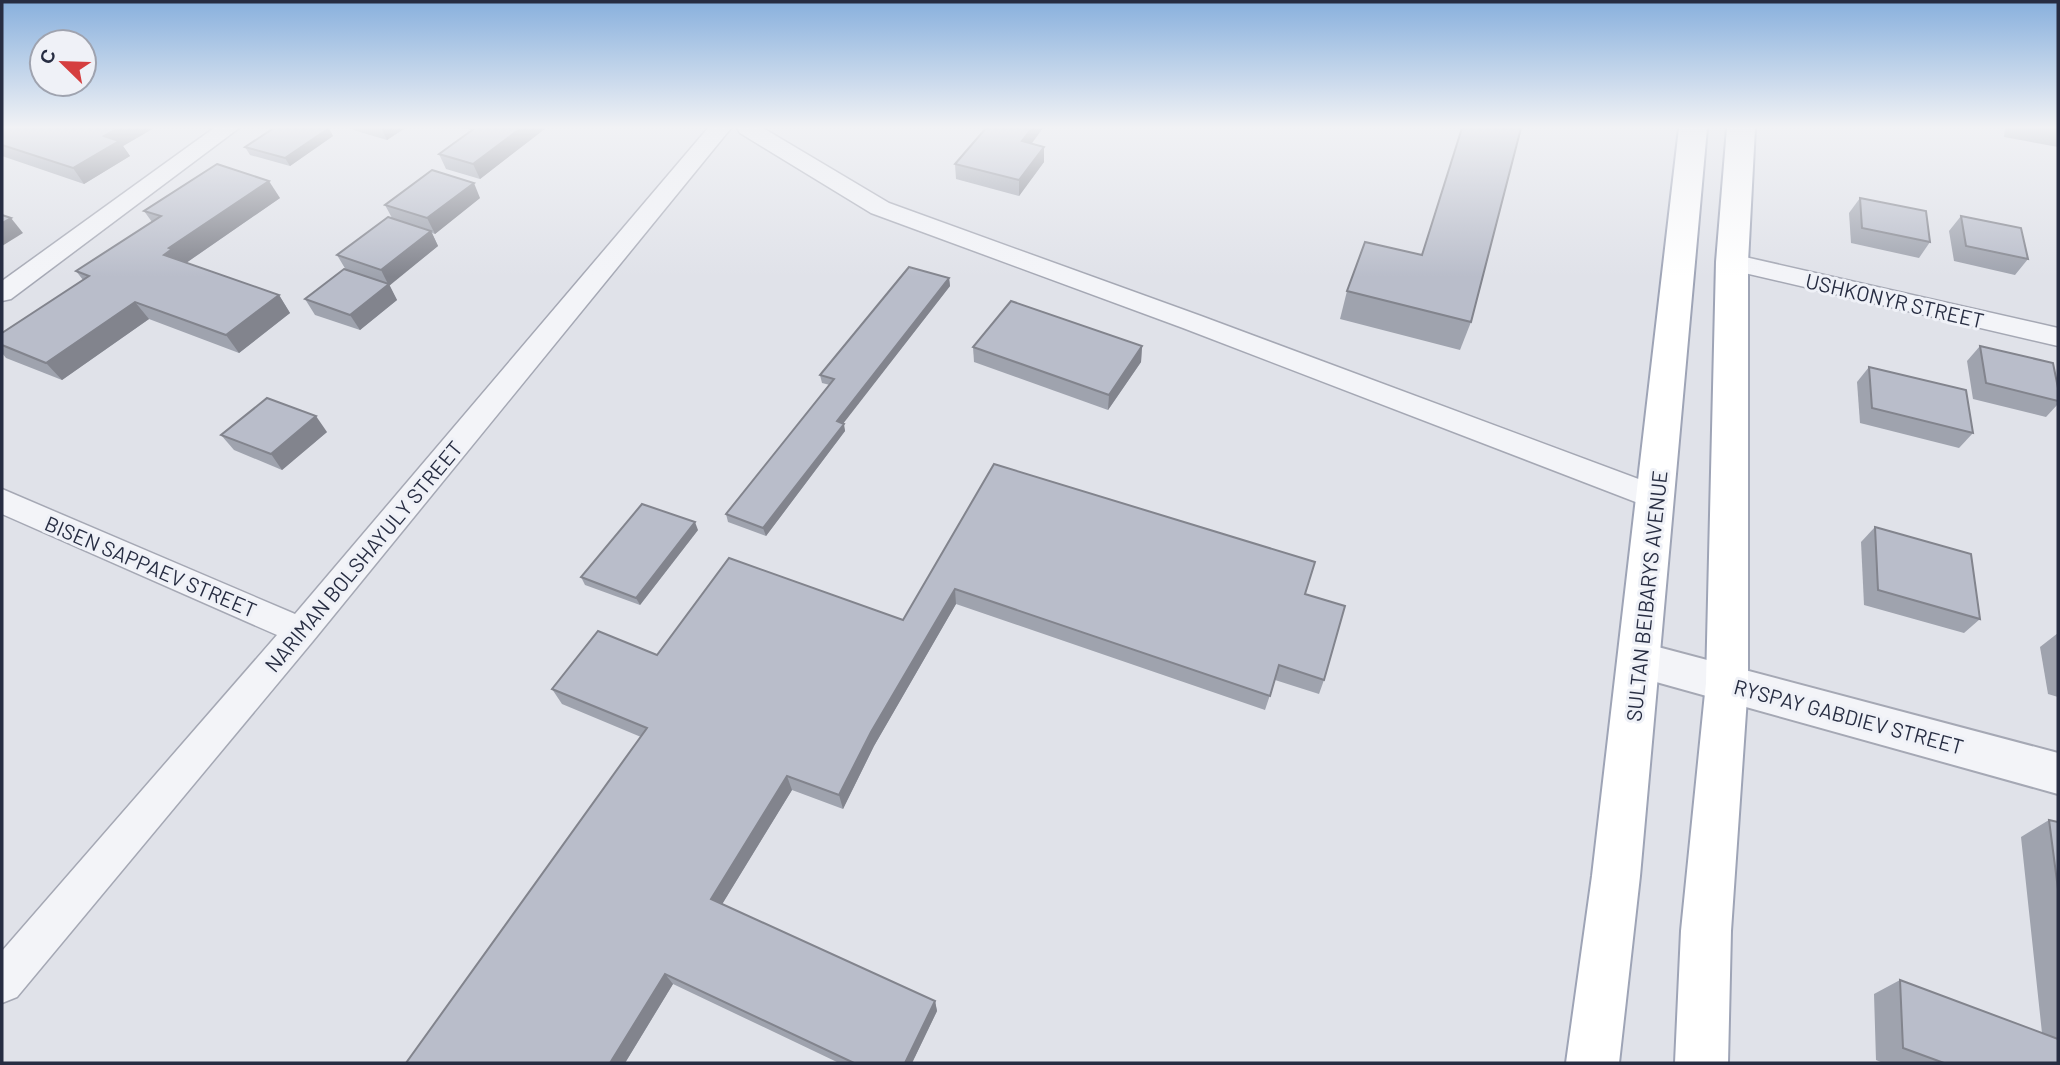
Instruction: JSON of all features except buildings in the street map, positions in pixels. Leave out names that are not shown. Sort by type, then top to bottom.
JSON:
[{"type":"main road","name":"SULTAN BEIBARYS AVENUE","points":[[1592,1063],[1616,876],[1688,178]]},
{"type":"main road","points":[[1702,1063],[1706,930],[1727,683],[1732,262],[1738,178]]},
{"type":"street","points":[[2,293],[160,178]]},
{"type":"street","name":"NARIMAN BOLSHAYULY STREET","points":[[2,982],[301,631],[679,178]]},
{"type":"street","points":[[830,178],[880,208],[1192,322],[1657,498]]},
{"type":"street","name":"USHKONYR STREET","points":[[1732,262],[2058,337]]},
{"type":"street","name":"BISEN SAPPAEV STREET","points":[[2,501],[301,631]]},
{"type":"street","name":"RYSPAY GABDIEV STREET","points":[[1639,660],[2058,774]]}]
